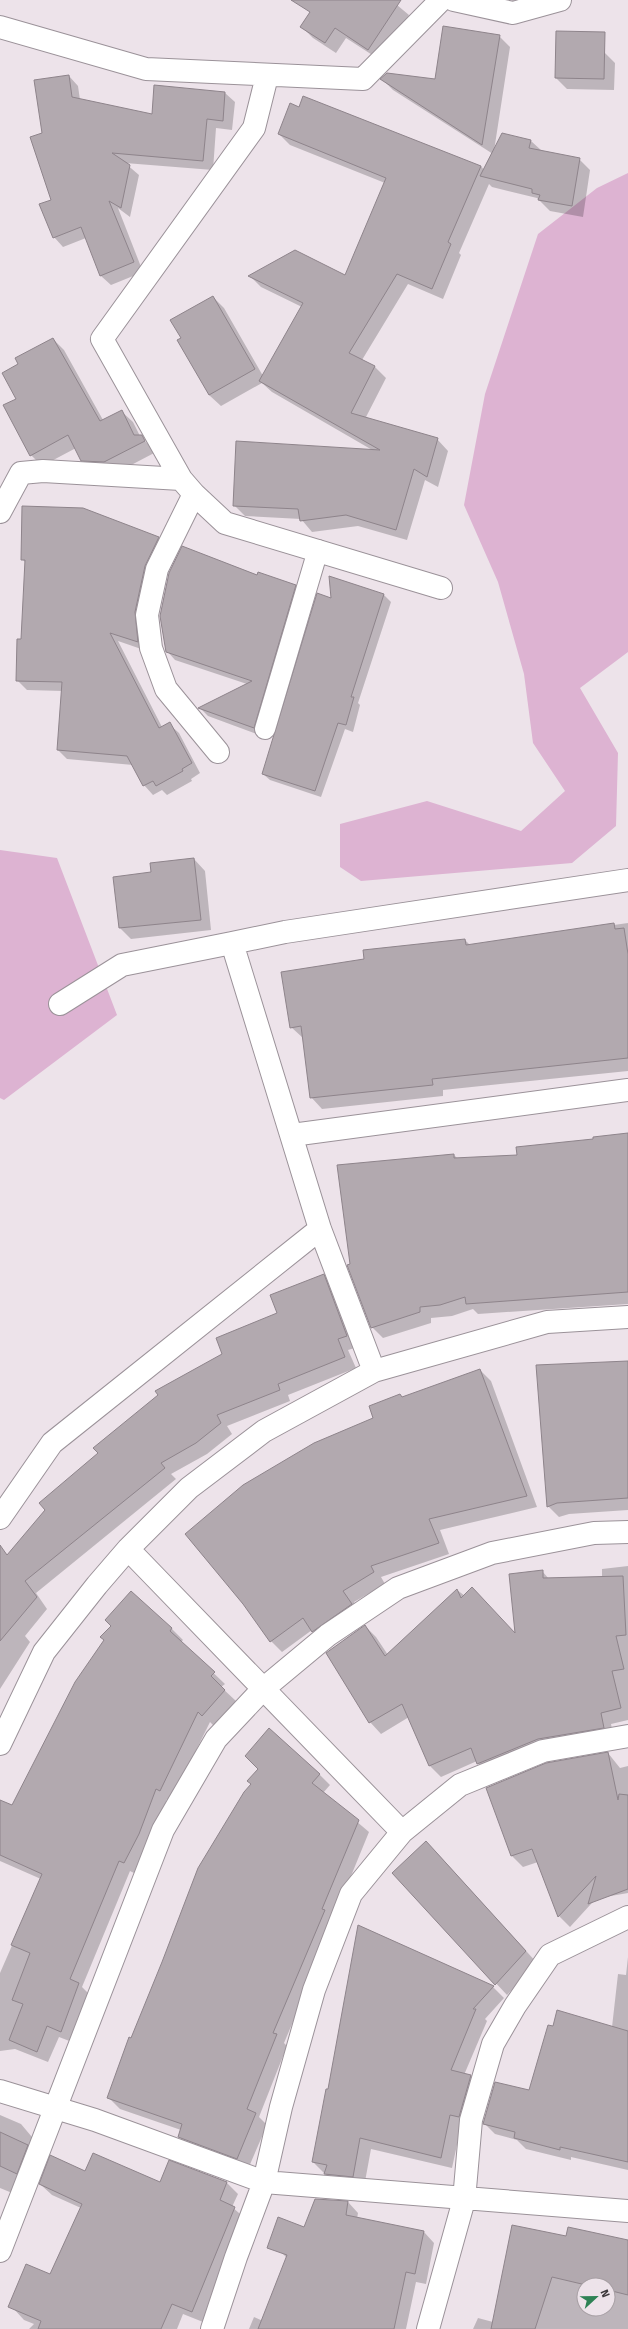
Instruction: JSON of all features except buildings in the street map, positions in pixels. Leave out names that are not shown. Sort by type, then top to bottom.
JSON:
[{"type":"street","points":[[0,27],[146,69],[267,76],[363,79],[441,0]]},
{"type":"street","points":[[454,0],[513,13],[560,0]]},
{"type":"street","points":[[267,76],[254,128],[102,339],[188,486],[225,523],[441,588]]},
{"type":"street","points":[[0,512],[21,473],[43,471],[188,486]]},
{"type":"street","points":[[188,486],[157,569],[147,616],[151,648],[166,689],[218,752]]},
{"type":"street","points":[[60,1004],[122,965],[285,932],[628,880]]},
{"type":"street","points":[[232,943],[320,1229],[374,1371]]},
{"type":"street","points":[[292,1135],[628,1090]]},
{"type":"street","points":[[0,1518],[52,1443],[320,1229]]},
{"type":"street","points":[[0,1744],[44,1652],[128,1549],[189,1488],[264,1431],[374,1371],[548,1322],[628,1318]]},
{"type":"street","points":[[0,2251],[57,2108],[163,1830],[216,1740],[263,1689],[328,1636],[398,1588],[492,1552],[594,1533],[628,1532]]},
{"type":"street","points":[[128,1549],[402,1832]]},
{"type":"street","points":[[212,2329],[236,2257],[264,2182],[281,2107],[314,1990],[351,1894],[402,1832],[460,1785],[544,1751],[628,1736]]},
{"type":"street","points":[[428,2329],[464,2200],[471,2120],[496,2038],[550,1955],[628,1917]]},
{"type":"street","points":[[0,2090],[57,2108],[264,2182],[464,2200],[628,2211]]},
{"type":"lane","points":[[265,729],[318,550]]},
{"type":"shaded area","points":[[628,173],[628,652],[580,688],[618,753],[616,826],[572,863],[361,881],[340,867],[340,824],[427,801],[521,831],[565,791],[533,743],[524,674],[498,582],[464,505],[485,394],[538,234],[597,188]]},
{"type":"shaded area","points":[[0,850],[57,858],[117,1015],[4,1100],[0,1098]]}]
